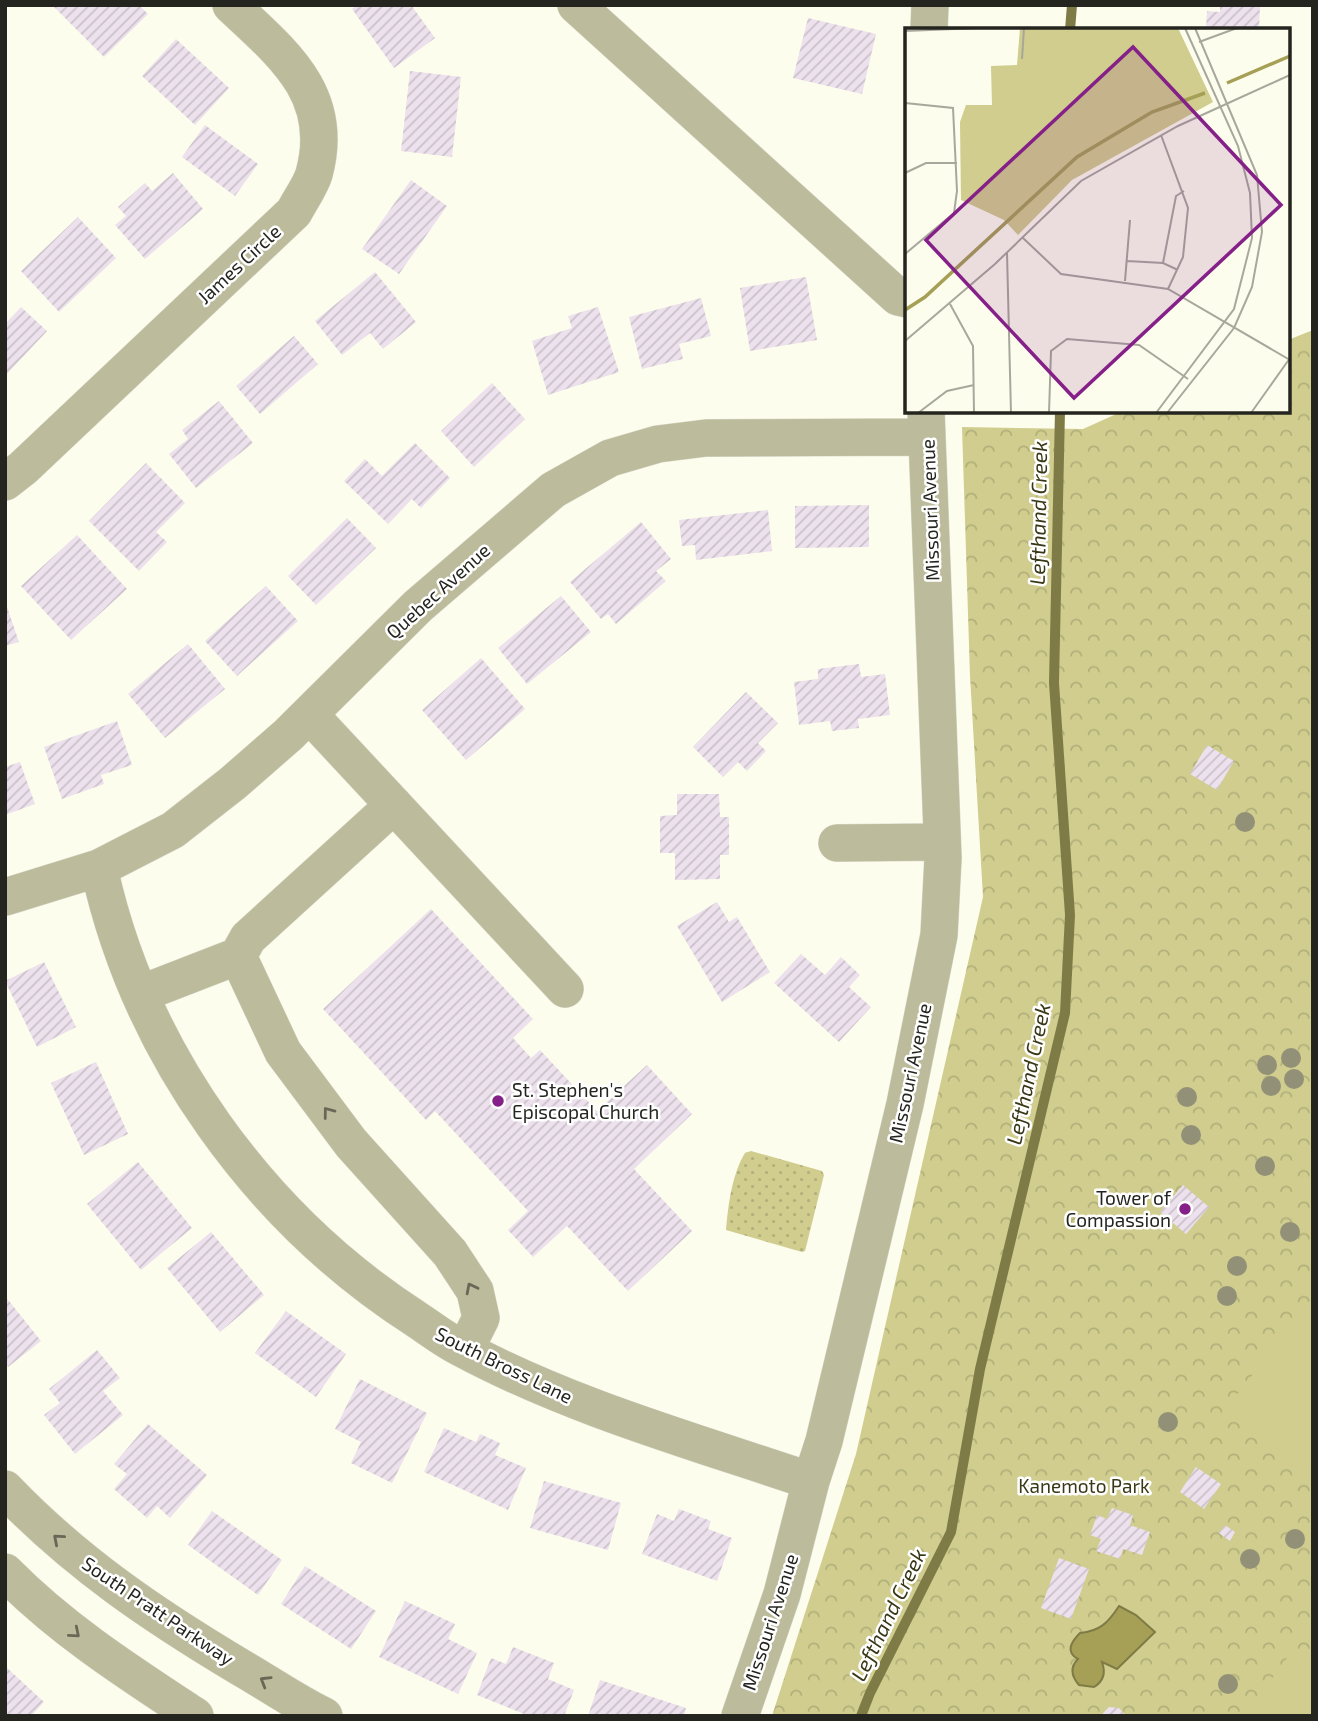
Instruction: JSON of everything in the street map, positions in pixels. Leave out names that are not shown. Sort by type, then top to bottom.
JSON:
[{"type":"street","name":"James Circle","points":[[5,482],[294,212],[314,175],[319,134],[310,93],[287,58],[231,5]]},
{"type":"street","points":[[576,5],[898,297],[905,299]]},
{"type":"street","points":[[929,28],[930,5]]},
{"type":"street","name":"Quebec Avenue","points":[[5,897],[99,868],[173,830],[233,783],[309,714],[418,606],[553,489],[610,458],[658,444],[706,438],[927,424]]},
{"type":"street","name":"Missouri Avenue","points":[[740,1716],[782,1594],[827,1427],[905,1104],[939,935],[942,842],[927,424]]},
{"type":"street","points":[[309,714],[565,989]]},
{"type":"street","points":[[141,994],[238,956],[248,938],[394,805]]},
{"type":"street","points":[[837,843],[942,842]]},
{"type":"street","name":"South Bross Lane","points":[[99,868],[115,923],[141,994],[178,1070],[233,1152],[299,1227],[375,1293],[465,1350],[578,1402],[811,1481]]},
{"type":"street","points":[[238,956],[283,1052],[351,1143],[450,1253],[475,1291],[481,1318],[465,1350]]},
{"type":"street","name":"South Pratt Parkway","points":[[5,1489],[29,1514],[102,1577],[182,1632],[324,1716]]},
{"type":"street","points":[[5,1572],[98,1652],[195,1716]]},
{"type":"green space","name":"Kanemoto Park","points":[[1313,330],[1313,1716],[772,1716],[856,1454],[983,897],[970,676],[962,427],[1083,429],[1119,413],[1290,413],[1290,339]]},
{"type":"green space","points":[[751,1151],[822,1171],[824,1175],[805,1251],[726,1230],[729,1200],[737,1170],[745,1153]]},
{"type":"green space","points":[[1313,1297],[1313,1477],[1225,1410]]},
{"type":"green space","points":[[1293,1650],[1313,1663],[1313,1716],[1244,1716]]},
{"type":"shaded area","points":[[1119,1606],[1136,1615],[1155,1632],[1117,1669],[1102,1662],[1103,1676],[1097,1685],[1079,1685],[1072,1672],[1078,1659],[1072,1653],[1072,1643],[1080,1633],[1103,1625]]},
{"type":"building","points":[[52,5],[139,5],[148,14],[104,57]]},
{"type":"building","points":[[357,5],[411,5],[435,38],[394,68],[352,9]]},
{"type":"building","points":[[1220,5],[1260,5],[1259,28],[1206,28],[1207,11],[1220,12]]},
{"type":"building","points":[[808,18],[876,34],[862,94],[793,78]]},
{"type":"building","points":[[176,39],[229,88],[195,125],[142,76]]},
{"type":"building","points":[[410,71],[461,77],[452,157],[401,151]]},
{"type":"building","points":[[205,125],[258,164],[235,196],[182,157]]},
{"type":"building","points":[[173,173],[203,209],[145,259],[115,225],[126,216],[118,207],[145,183],[152,191]]},
{"type":"building","points":[[411,180],[447,206],[399,274],[362,249]]},
{"type":"building","points":[[78,217],[116,258],[59,312],[21,271]]},
{"type":"building","points":[[375,272],[416,322],[383,349],[370,333],[342,355],[315,321]]},
{"type":"building","points":[[806,277],[817,340],[750,351],[740,288]]},
{"type":"building","points":[[701,298],[711,336],[679,344],[683,359],[642,369],[629,317]]},
{"type":"building","points":[[21,307],[47,331],[5,376],[5,324]]},
{"type":"building","points":[[598,307],[619,372],[548,395],[532,341],[572,328],[568,316]]},
{"type":"building","points":[[294,336],[318,364],[260,414],[236,386]]},
{"type":"building","points":[[492,383],[525,419],[474,467],[441,431]]},
{"type":"building","points":[[219,401],[253,443],[196,488],[169,454],[188,439],[182,430]]},
{"type":"building","points":[[415,443],[450,478],[421,508],[412,499],[388,524],[344,481],[365,459],[382,476]]},
{"type":"building","points":[[146,463],[185,503],[156,532],[167,542],[139,571],[89,521]]},
{"type":"building","points":[[869,505],[869,547],[795,548],[795,506]]},
{"type":"building","points":[[768,510],[772,551],[696,560],[695,545],[682,546],[679,520]]},
{"type":"building","points":[[347,518],[376,548],[316,605],[288,576]]},
{"type":"building","points":[[641,522],[671,559],[656,571],[666,581],[616,624],[608,614],[601,619],[570,582]]},
{"type":"building","points":[[77,535],[127,589],[71,640],[21,586]]},
{"type":"building","points":[[266,586],[298,621],[237,676],[205,641]]},
{"type":"building","points":[[561,596],[591,632],[527,684],[498,648]]},
{"type":"building","points":[[5,601],[19,642],[5,646]]},
{"type":"building","points":[[188,644],[225,689],[165,738],[128,694]]},
{"type":"building","points":[[481,658],[525,709],[466,760],[422,710]]},
{"type":"building","points":[[859,664],[861,677],[885,674],[890,715],[858,719],[859,728],[832,731],[830,721],[799,725],[794,682],[818,679],[818,669]]},
{"type":"building","points":[[746,692],[778,723],[758,743],[766,751],[747,771],[738,762],[723,777],[693,747]]},
{"type":"building","points":[[117,721],[132,765],[101,775],[104,784],[62,799],[44,747]]},
{"type":"building","points":[[1207,745],[1234,761],[1217,790],[1190,774]]},
{"type":"building","points":[[20,762],[35,804],[5,815],[5,767]]},
{"type":"building","points":[[677,794],[719,794],[720,817],[729,817],[729,855],[720,855],[720,879],[675,880],[675,853],[660,853],[660,816],[677,815]]},
{"type":"building","points":[[717,902],[729,922],[737,917],[770,972],[722,1002],[677,926]]},
{"type":"building","name":"St. Stephen's Episcopal Church","points":[[431,909],[533,1019],[513,1038],[531,1058],[540,1050],[597,1111],[647,1065],[692,1114],[634,1169],[692,1231],[628,1291],[567,1226],[533,1257],[508,1230],[528,1211],[435,1111],[426,1120],[323,1009]]},
{"type":"building","points":[[801,954],[825,975],[841,957],[860,975],[849,987],[871,1007],[839,1042],[774,983]]},
{"type":"building","points":[[44,962],[76,1027],[37,1047],[5,981]]},
{"type":"building","points":[[96,1062],[128,1134],[84,1155],[51,1083]]},
{"type":"building","points":[[138,1162],[192,1228],[141,1270],[87,1204]]},
{"type":"building","name":"Tower of Compassion","points":[[1183,1185],[1209,1207],[1186,1234],[1160,1212]]},
{"type":"building","points":[[211,1232],[264,1295],[220,1332],[167,1268]]},
{"type":"building","points":[[5,1296],[41,1341],[8,1367],[5,1363]]},
{"type":"building","points":[[286,1311],[346,1354],[316,1397],[255,1353]]},
{"type":"building","points":[[97,1350],[120,1378],[103,1391],[123,1415],[75,1454],[44,1415],[60,1403],[49,1389]]},
{"type":"building","points":[[360,1379],[427,1413],[392,1483],[351,1463],[361,1442],[335,1429]]},
{"type":"building","points":[[148,1424],[207,1475],[170,1518],[157,1506],[147,1518],[114,1489],[127,1474],[114,1464]]},
{"type":"building","points":[[444,1428],[476,1442],[480,1434],[500,1443],[495,1455],[526,1468],[508,1510],[424,1472]]},
{"type":"building","points":[[1196,1467],[1221,1484],[1204,1509],[1180,1492]]},
{"type":"building","points":[[544,1481],[621,1503],[608,1550],[530,1528]]},
{"type":"building","points":[[1112,1508],[1133,1515],[1130,1525],[1150,1532],[1142,1555],[1123,1549],[1120,1559],[1096,1551],[1101,1539],[1090,1535],[1097,1515],[1107,1519]]},
{"type":"building","points":[[679,1509],[711,1521],[708,1529],[732,1538],[717,1581],[642,1554],[657,1514],[674,1521]]},
{"type":"building","points":[[212,1511],[282,1560],[258,1595],[188,1545]]},
{"type":"building","points":[[1225,1525],[1235,1532],[1230,1541],[1219,1533]]},
{"type":"building","points":[[1059,1558],[1089,1569],[1071,1619],[1041,1608]]},
{"type":"building","points":[[305,1566],[376,1611],[351,1649],[281,1604]]},
{"type":"building","points":[[405,1601],[455,1624],[448,1639],[477,1653],[458,1694],[379,1657]]},
{"type":"building","points":[[513,1647],[554,1663],[548,1679],[574,1690],[564,1716],[529,1716],[477,1695],[491,1658],[506,1664]]},
{"type":"building","points":[[5,1666],[44,1702],[31,1716],[5,1716]]},
{"type":"building","points":[[600,1680],[686,1708],[684,1716],[588,1716]]},
{"type":"building","points":[[1109,1707],[1119,1708],[1126,1716],[1100,1716]]},
{"type":"waterway","name":"Lefthand Creek","points":[[1070,28],[1072,5]]},
{"type":"waterway","name":"Lefthand Creek","points":[[861,1716],[951,1532],[980,1369],[1065,1013],[1070,915],[1054,683],[1060,413]]},
{"type":"place","name":"St. Stephen's Episcopal Church","points":[[498,1101]]},
{"type":"place","name":"Tower of Compassion","points":[[1185,1209]]}]
